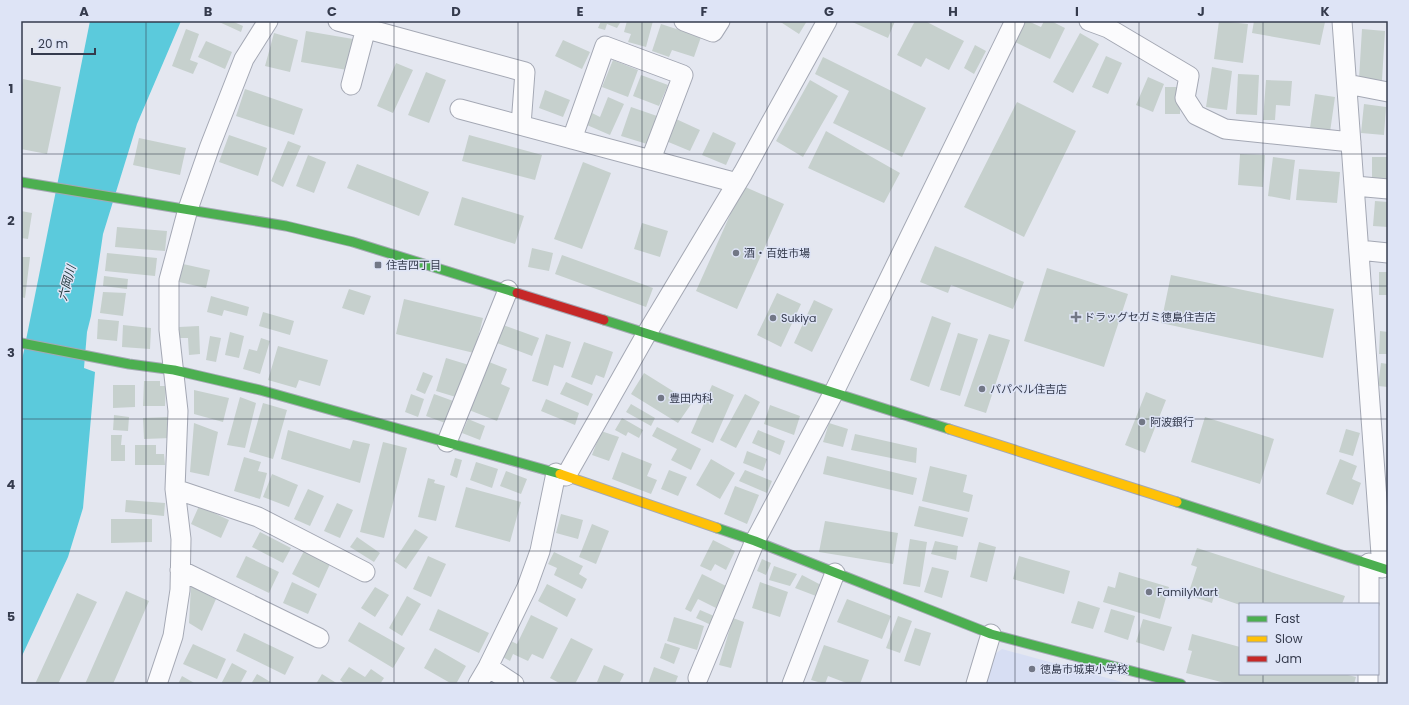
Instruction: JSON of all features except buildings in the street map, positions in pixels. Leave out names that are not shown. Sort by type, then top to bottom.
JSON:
[{"type":"street","points":[[156,684],[173,636],[180,590],[181,539],[175,489],[178,411],[169,330],[169,280],[188,209],[210,146],[244,59],[268,21]]},
{"type":"street","points":[[338,21],[525,72],[521,125]]},
{"type":"street","points":[[684,21],[714,32],[720,21]]},
{"type":"street","points":[[478,684],[527,587],[540,552],[561,475],[737,183],[827,21]]},
{"type":"street","points":[[698,678],[755,541],[834,392],[1015,21]]},
{"type":"street","points":[[1089,21],[1108,28],[1188,76],[1185,98],[1196,114],[1225,130],[1351,142]]},
{"type":"street","points":[[1342,21],[1355,186],[1380,567],[1369,603]]},
{"type":"street","points":[[351,85],[366,28]]},
{"type":"street","points":[[572,139],[605,46],[683,75],[651,159]]},
{"type":"street","points":[[1347,84],[1388,92]]},
{"type":"street","points":[[460,109],[737,183]]},
{"type":"street","points":[[21,182],[286,226],[353,242],[834,392],[1380,567]]},
{"type":"street","points":[[1355,186],[1388,189]]},
{"type":"street","points":[[1359,250],[1388,253]]},
{"type":"street","points":[[447,442],[508,290]]},
{"type":"street","points":[[21,343],[129,364],[174,370],[260,390],[561,475],[755,541],[992,634],[1181,684]]},
{"type":"street","points":[[175,489],[258,517],[365,572]]},
{"type":"street","points":[[180,570],[319,638]]},
{"type":"street","points":[[792,684],[835,573]]},
{"type":"street","points":[[976,684],[992,634]]},
{"type":"street","points":[[488,666],[514,684]]},
{"type":"shaded area","name":"徳島市城東小学校","points":[[1002,649],[1129,684],[986,684],[995,654]]},
{"type":"water","name":"六岡川","points":[[90,21],[181,21],[137,124],[103,234],[91,316],[87,332],[84,368],[95,372],[83,508],[68,557],[21,658],[21,365]]},
{"type":"traffic: fast","points":[[21,182],[286,226],[353,242],[517,293]]},
{"type":"traffic: fast","points":[[604,320],[949,429]]},
{"type":"traffic: fast","points":[[21,343],[129,364],[174,370],[260,390],[560,474]]},
{"type":"traffic: fast","points":[[1177,502],[1388,570]]},
{"type":"traffic: fast","points":[[717,528],[755,541],[991,634],[1181,684]]},
{"type":"traffic: slow","points":[[949,429],[1177,502]]},
{"type":"traffic: slow","points":[[560,474],[717,528]]},
{"type":"traffic: jam","points":[[517,293],[604,320]]},
{"type":"place","name":"酒・百姓市場","points":[[736,253]]},
{"type":"place","name":"住吉四丁目","points":[[378,265]]},
{"type":"place","name":"ドラッグセガミ徳島住吉店","points":[[1076,317]]},
{"type":"place","name":"Sukiya","points":[[773,318]]},
{"type":"place","name":"パパベル住吉店","points":[[982,389]]},
{"type":"place","name":"豊田内科","points":[[661,398]]},
{"type":"place","name":"阿波銀行","points":[[1142,422]]},
{"type":"place","name":"FamilyMart","points":[[1149,592]]},
{"type":"place","name":"徳島市城東小学校","points":[[1032,669]]}]
